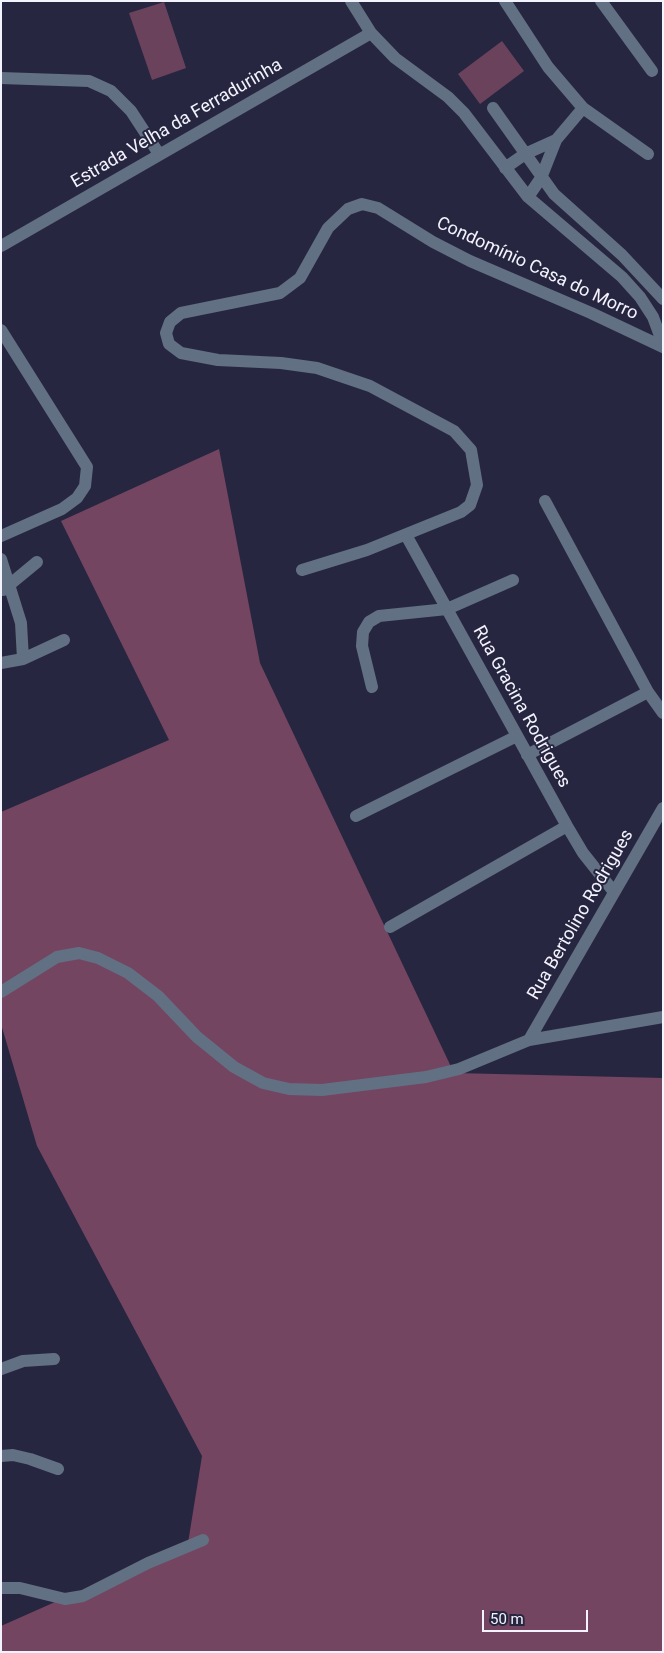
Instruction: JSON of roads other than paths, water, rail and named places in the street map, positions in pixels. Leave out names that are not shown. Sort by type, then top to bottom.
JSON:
[{"type":"street","points":[[351,1],[371,33],[396,58],[448,97],[464,112],[528,197],[622,276],[640,297],[653,317],[663,346]]},
{"type":"street","points":[[506,1],[548,67],[583,108],[648,154]]},
{"type":"street","points":[[601,1],[652,71]]},
{"type":"street","name":"Estrada Velha da Ferradurinha","points":[[1,246],[371,33]]},
{"type":"street","points":[[1,78],[88,82],[111,91],[130,111],[160,154]]},
{"type":"street","points":[[493,108],[554,194],[622,254],[663,299]]},
{"type":"street","points":[[528,197],[541,178],[556,140],[583,108]]},
{"type":"street","points":[[505,168],[525,154],[556,140]]},
{"type":"street","name":"Condomínio Casa do Morro","points":[[302,570],[406,535],[461,512],[470,505],[477,485],[471,450],[454,431],[370,386],[317,368],[281,363],[218,360],[181,353],[169,344],[166,333],[170,322],[181,313],[280,293],[300,278],[328,228],[348,209],[362,204],[378,208],[433,242],[470,261],[583,309],[663,346]]},
{"type":"street","points":[[1,330],[87,467],[85,486],[77,498],[62,508],[1,536]]},
{"type":"street","points":[[545,501],[648,692],[663,713]]},
{"type":"street","name":"Rua Gracina Rodrigues","points":[[406,535],[567,826],[583,852],[614,892]]},
{"type":"street","points":[[1,559],[5,589],[20,623],[23,658]]},
{"type":"street","points":[[5,589],[37,562]]},
{"type":"street","points":[[372,687],[362,646],[363,632],[369,622],[380,616],[447,609],[513,580]]},
{"type":"street","points":[[1,663],[23,658],[64,640]]},
{"type":"street","points":[[527,755],[648,692]]},
{"type":"street","points":[[356,816],[517,736]]},
{"type":"street","name":"Rua Bertolino Rodrigues","points":[[529,1040],[663,808]]},
{"type":"street","points":[[390,927],[567,826]]},
{"type":"street","points":[[1,992],[57,957],[78,953],[98,958],[128,973],[158,996],[197,1037],[234,1067],[263,1083],[290,1089],[322,1090],[426,1077],[459,1069],[529,1040],[663,1017]]},
{"type":"street","points":[[1,1368],[23,1361],[54,1359]]},
{"type":"street","points":[[1,1456],[12,1455],[30,1459],[58,1469]]},
{"type":"street","points":[[1,1588],[20,1588],[66,1599],[83,1596],[148,1563],[203,1540]]}]
